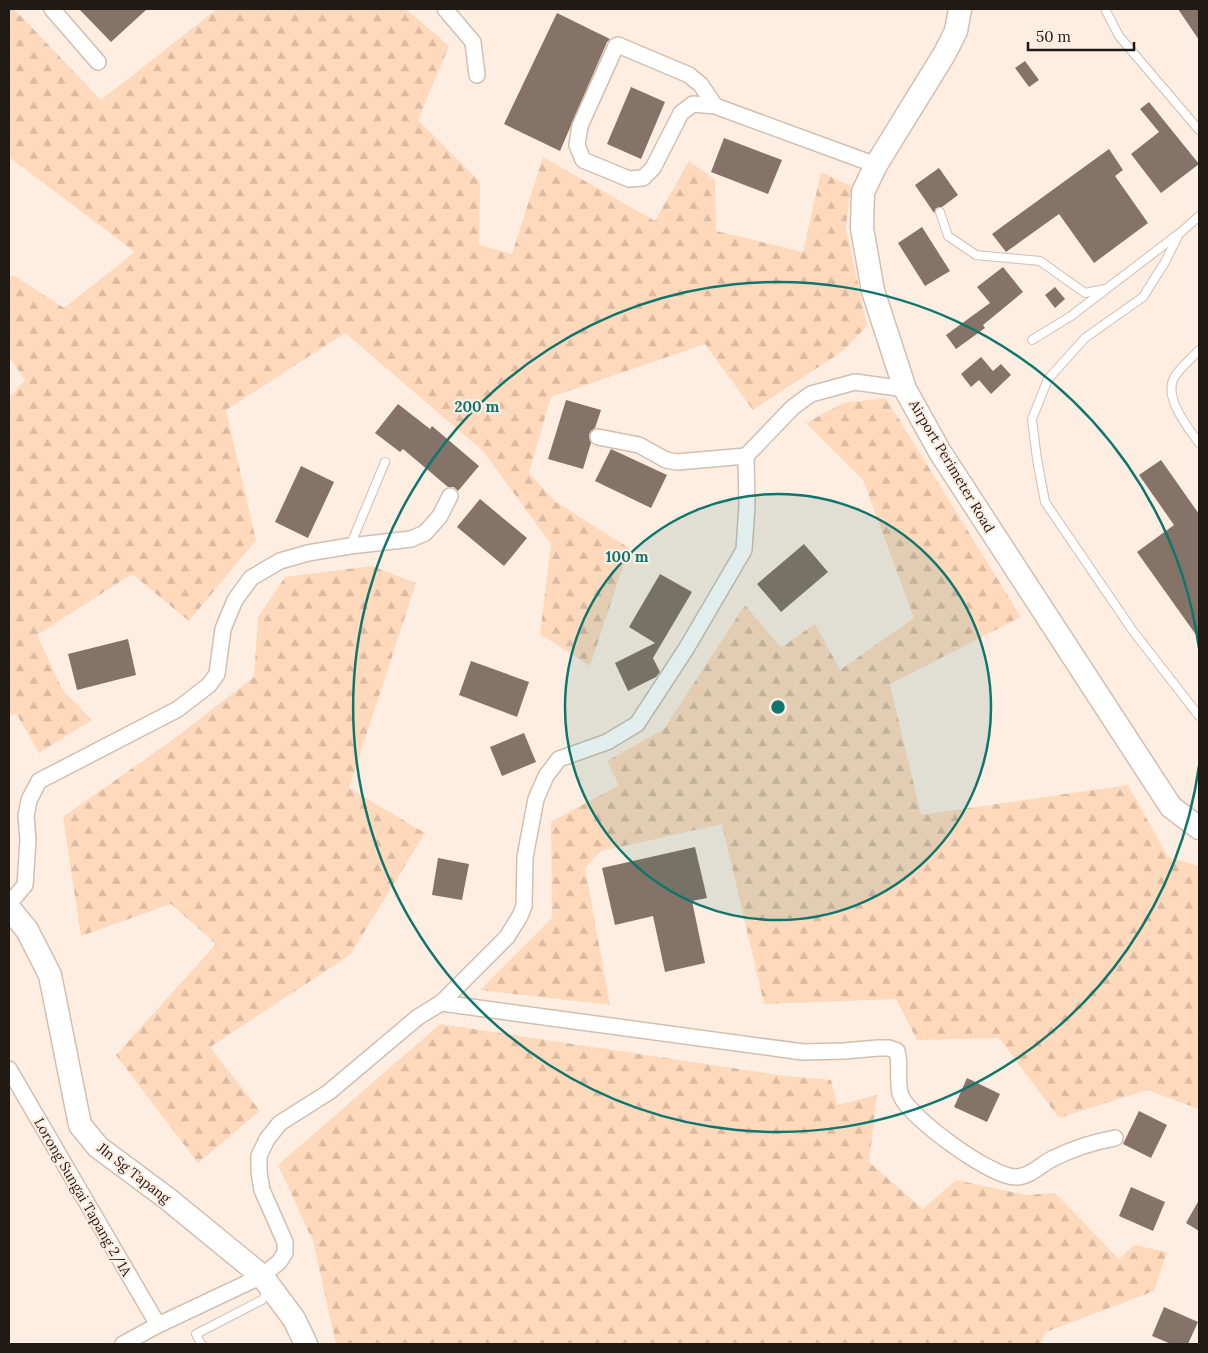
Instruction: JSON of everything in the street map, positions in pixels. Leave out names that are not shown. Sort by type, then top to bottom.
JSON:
[{"type":"street","points":[[52,9],[98,62]]},
{"type":"street","points":[[445,9],[473,42],[477,75]]},
{"type":"street","name":"Airport Perimeter Road","points":[[960,9],[956,30],[945,53],[876,165],[864,192],[862,228],[872,291],[905,389],[940,452],[1171,807],[1199,828]]},
{"type":"street","points":[[715,106],[701,85],[689,75],[618,45],[580,126],[578,145],[583,160],[629,179],[644,178],[653,168],[681,114],[694,104],[715,106],[876,165]]},
{"type":"street","points":[[598,437],[639,445],[666,460],[677,462],[746,456],[793,407],[811,394],[855,382],[905,389]]},
{"type":"street","points":[[123,1344],[158,1325],[267,1282],[285,1253],[285,1242],[262,1190],[259,1156],[267,1139],[280,1123],[329,1092],[418,1017],[441,1003],[506,937],[520,916],[524,906],[526,857],[532,818],[536,799],[546,776],[559,759],[607,742],[637,724],[686,649],[744,550],[747,506],[746,456]]},
{"type":"street","points":[[9,906],[25,884],[28,840],[26,816],[30,800],[39,781],[178,709],[209,686],[217,674],[223,629],[235,600],[251,578],[280,561],[308,553],[411,539],[426,533],[440,516],[450,496]]},
{"type":"street","name":"Jln Sg Tapang","points":[[9,906],[27,930],[50,975],[80,1125],[98,1147],[168,1199],[267,1282],[294,1319],[306,1344]]},
{"type":"street","points":[[441,1003],[803,1052],[889,1048],[897,1051],[900,1094],[910,1108],[949,1144],[998,1172],[1016,1178],[1026,1175],[1051,1159],[1075,1148],[1115,1138]]},
{"type":"street","name":"Lorong Sungai Tapang 2/1A","points":[[9,1069],[158,1325]]},
{"type":"lane","points":[[1105,9],[1119,36],[1199,130]]},
{"type":"lane","points":[[940,212],[948,236],[976,255],[1040,261],[1085,292],[1105,290]]},
{"type":"lane","points":[[1032,340],[1071,316],[1179,234],[1199,216]]},
{"type":"lane","points":[[1179,234],[1165,262],[1143,297],[1084,338],[1048,378],[1032,418],[1036,459],[1045,502],[1133,632],[1199,716]]},
{"type":"lane","points":[[1199,350],[1174,377],[1172,393],[1178,412],[1199,443]]},
{"type":"lane","points":[[350,546],[385,462]]},
{"type":"lane","points":[[201,1344],[196,1334],[262,1300],[267,1282]]},
{"type":"green space","points":[[9,9],[14,9],[101,100],[217,9],[406,9],[449,46],[418,120],[480,182],[479,245],[512,254],[543,157],[655,221],[689,161],[715,180],[716,231],[803,252],[821,172],[851,186],[846,228],[867,326],[843,351],[753,410],[705,344],[551,397],[529,473],[556,502],[629,548],[590,666],[540,634],[551,544],[483,451],[345,333],[226,410],[256,540],[189,621],[132,574],[37,635],[62,689],[92,720],[39,753],[16,713],[9,716],[9,398],[25,380],[9,357],[9,278],[13,275],[64,308],[135,252],[9,157]]},
{"type":"green space","points":[[886,398],[1021,617],[890,684],[921,815],[1128,785],[1168,857],[1199,866],[1199,1109],[1147,1090],[1059,1118],[999,1038],[917,1040],[896,999],[764,1004],[722,824],[601,851],[585,868],[610,1005],[480,990],[552,918],[551,822],[619,785],[607,761],[664,729],[745,605],[781,648],[815,624],[840,670],[914,618],[863,480],[806,423],[843,403]]},
{"type":"green space","points":[[372,566],[416,583],[349,788],[425,833],[350,955],[210,1047],[260,1111],[198,1163],[116,1055],[216,944],[171,904],[81,936],[63,817],[171,741],[254,677],[258,617],[285,577]]},
{"type":"green space","points":[[440,1024],[785,1076],[831,1080],[837,1105],[877,1095],[869,1162],[923,1209],[956,1180],[1026,1195],[1055,1193],[1119,1259],[1134,1245],[1167,1252],[1154,1291],[1046,1332],[1040,1344],[336,1344],[313,1241],[278,1165]]},
{"type":"building","points":[[79,9],[147,9],[111,42]]},
{"type":"building","points":[[1178,9],[1199,9],[1199,40]]},
{"type":"building","points":[[557,13],[610,39],[607,42],[560,151],[504,124]]},
{"type":"building","points":[[1025,61],[1039,80],[1029,87],[1015,68]]},
{"type":"building","points":[[631,87],[665,102],[641,159],[607,144]]},
{"type":"building","points":[[1149,102],[1199,164],[1161,193],[1131,154],[1159,132],[1140,109]]},
{"type":"building","points":[[724,138],[782,160],[768,194],[711,172]]},
{"type":"building","points":[[1109,149],[1123,170],[1115,176],[1148,223],[1094,263],[1059,214],[1006,252],[992,234]]},
{"type":"building","points":[[939,168],[958,195],[942,207],[936,208],[934,213],[915,185]]},
{"type":"building","points":[[922,227],[950,271],[925,286],[898,243]]},
{"type":"building","points":[[1003,267],[1023,292],[983,325],[985,328],[956,349],[946,335],[990,303],[977,287]]},
{"type":"building","points":[[1055,287],[1065,299],[1055,308],[1045,295]]},
{"type":"building","points":[[981,357],[993,371],[1001,364],[1011,375],[991,394],[979,380],[971,387],[961,374]]},
{"type":"building","points":[[566,400],[601,410],[595,428],[589,435],[591,443],[583,469],[548,459]]},
{"type":"building","points":[[398,404],[430,429],[432,426],[479,466],[458,491],[454,487],[448,487],[403,449],[400,452],[375,433]]},
{"type":"building","points":[[611,449],[667,475],[651,508],[595,481]]},
{"type":"building","points":[[1161,460],[1199,514],[1199,639],[1137,552],[1174,525],[1139,475]]},
{"type":"building","points":[[301,466],[334,482],[308,538],[275,522]]},
{"type":"building","points":[[480,499],[527,538],[504,566],[457,527]]},
{"type":"building","points":[[804,544],[828,572],[781,612],[757,584]]},
{"type":"building","points":[[660,574],[692,592],[653,658],[660,672],[656,677],[628,691],[615,663],[655,643],[629,627]]},
{"type":"building","points":[[128,639],[136,675],[77,690],[68,654]]},
{"type":"building","points":[[471,661],[529,682],[517,717],[459,695]]},
{"type":"building","points":[[524,733],[536,762],[502,776],[490,747]]},
{"type":"building","points":[[695,847],[707,898],[692,901],[705,963],[665,972],[653,916],[615,925],[602,868]]},
{"type":"building","points":[[438,858],[469,864],[462,900],[432,895]]},
{"type":"building","points":[[967,1078],[1000,1094],[987,1122],[954,1107]]},
{"type":"building","points":[[1139,1111],[1167,1125],[1151,1158],[1123,1144]]},
{"type":"building","points":[[1131,1187],[1165,1202],[1153,1231],[1119,1216]]},
{"type":"building","points":[[1199,1200],[1199,1231],[1186,1223]]},
{"type":"building","points":[[1164,1307],[1198,1322],[1188,1344],[1171,1344],[1152,1336]]}]
